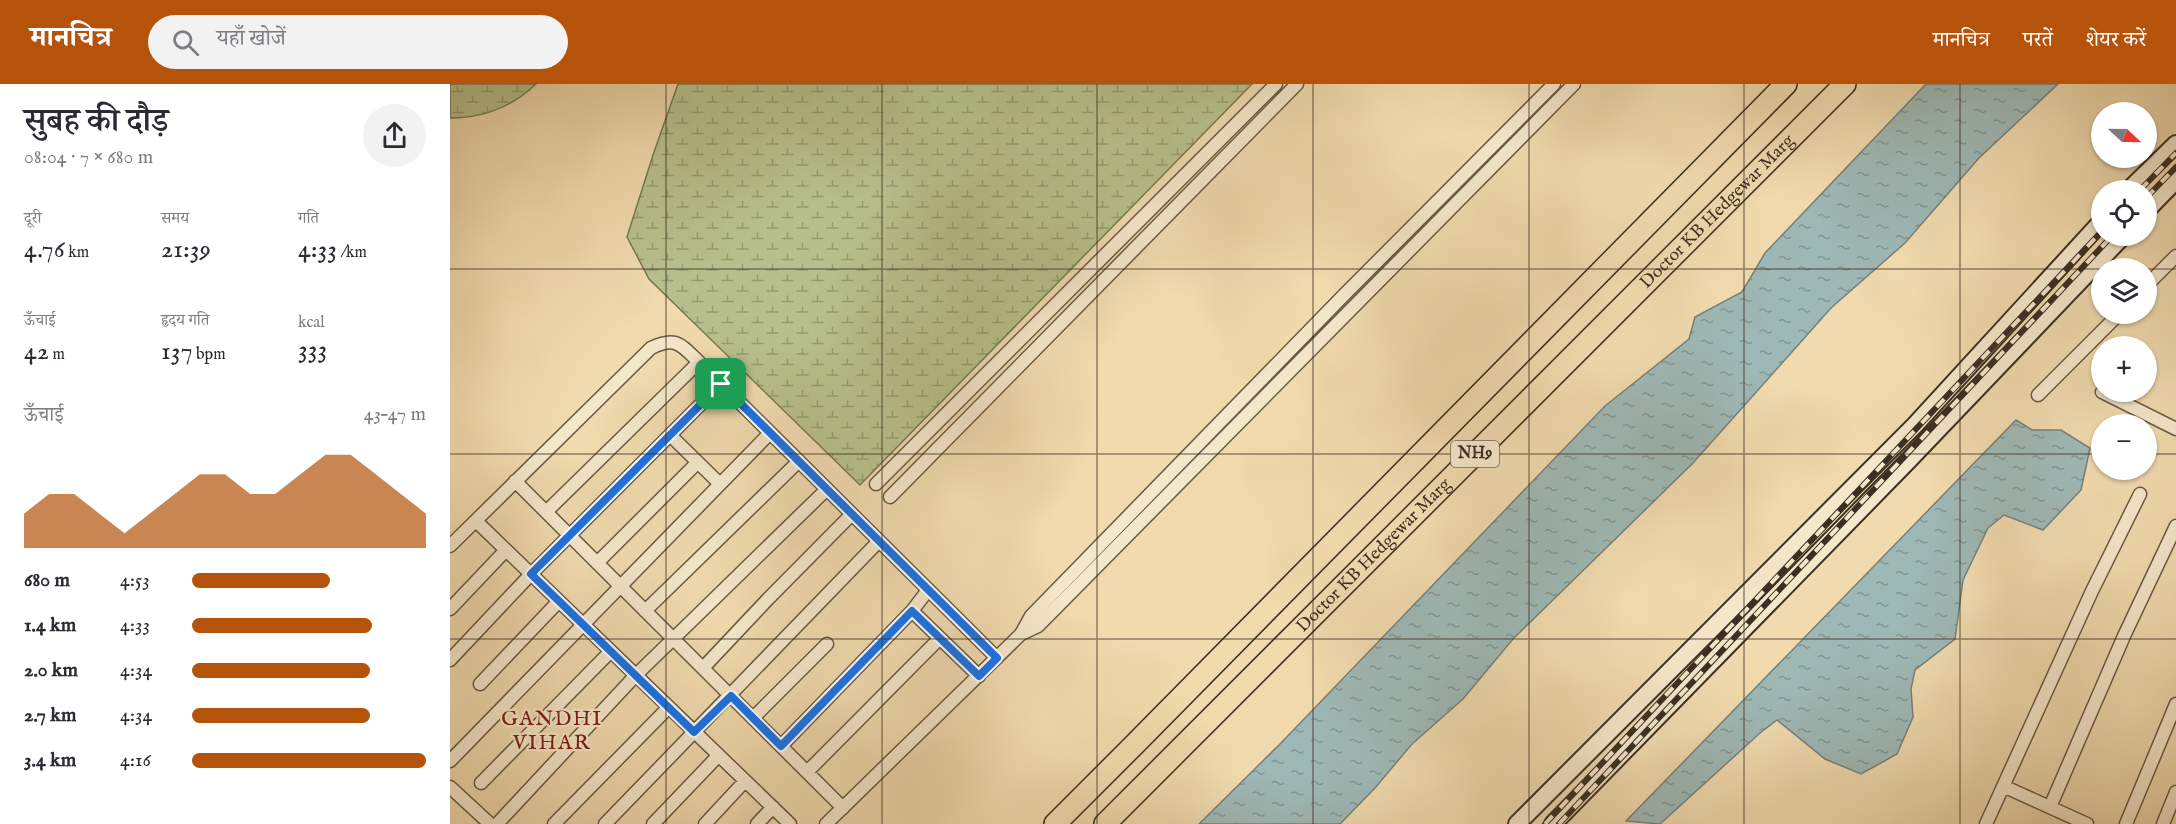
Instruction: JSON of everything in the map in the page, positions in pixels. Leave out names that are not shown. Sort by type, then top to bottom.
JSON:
[{"type":"highway","name":"Doctor KB Hedgewar Marg","points":[[1055,824],[1786,84]]},
{"type":"highway","name":"Doctor KB Hedgewar Marg","points":[[1105,824],[1845,84]]},
{"type":"main road","points":[[2139,180],[2176,144]]},
{"type":"main road","points":[[2157,200],[2176,180]]},
{"type":"main road","points":[[1517,824],[1915,425],[2091,233]]},
{"type":"main road","points":[[1553,824],[1909,460],[2113,246]]},
{"type":"street","points":[[876,484],[1276,84]]},
{"type":"street","points":[[890,497],[1298,84]]},
{"type":"street","points":[[826,824],[1021,634],[1031,616],[1554,84]]},
{"type":"street","points":[[1021,634],[1038,626],[1574,84]]},
{"type":"street","points":[[2157,275],[2176,256]]},
{"type":"street","points":[[2038,395],[2109,324]]},
{"type":"street","points":[[450,546],[651,348],[666,341],[677,343],[699,362],[997,658]]},
{"type":"street","points":[[546,512],[699,362]]},
{"type":"street","points":[[450,660],[531,574],[721,384]]},
{"type":"street","points":[[2122,402],[2176,429]]},
{"type":"street","points":[[450,760],[770,433]]},
{"type":"street","points":[[670,435],[720,484]]},
{"type":"street","points":[[645,611],[799,461]]},
{"type":"street","points":[[597,563],[697,463]]},
{"type":"street","points":[[515,482],[843,808]]},
{"type":"street","points":[[496,824],[636,675],[827,489]]},
{"type":"street","points":[[1986,824],[2092,591],[2140,494]]},
{"type":"street","points":[[703,668],[852,514]]},
{"type":"street","points":[[476,521],[790,824]]},
{"type":"street","points":[[2050,807],[2124,636],[2176,526]]},
{"type":"street","points":[[605,824],[879,541]]},
{"type":"street","points":[[450,609],[506,550]]},
{"type":"street","points":[[781,746],[912,611],[928,590]]},
{"type":"street","points":[[480,684],[560,602]]},
{"type":"street","points":[[912,611],[979,676]]},
{"type":"street","points":[[807,772],[940,638]]},
{"type":"street","points":[[753,718],[827,644]]},
{"type":"street","points":[[482,783],[611,651]]},
{"type":"street","points":[[2126,824],[2176,704]]},
{"type":"street","points":[[554,824],[668,708]]},
{"type":"street","points":[[653,824],[718,756]]},
{"type":"street","points":[[705,824],[745,780]]},
{"type":"street","points":[[2003,786],[2087,824]]},
{"type":"street","points":[[450,787],[490,824]]},
{"type":"street","points":[[2163,824],[2176,792]]},
{"type":"street","points":[[757,824],[773,807]]},
{"type":"green space","points":[[450,84],[536,84],[517,99],[496,110],[474,116],[450,118]]},
{"type":"green space","points":[[678,84],[1252,84],[860,485],[649,279],[627,237]]},
{"type":"water","points":[[1926,84],[2058,84],[1979,158],[1905,243],[1831,308],[1693,463],[1513,639],[1463,699],[1412,744],[1375,788],[1340,824],[1199,824],[1280,744],[1605,406],[1689,339],[1695,317],[1742,292],[1765,253]]},
{"type":"water","points":[[2016,420],[2032,430],[2061,430],[2090,448],[2081,490],[2043,530],[2004,515],[1988,528],[1963,580],[1955,639],[1915,670],[1911,689],[1913,717],[1897,754],[1861,774],[1825,759],[1777,720],[1660,824],[1626,821]]},
{"type":"railway","points":[[2150,180],[2176,153]]},
{"type":"railway","points":[[2157,187],[2176,167]]},
{"type":"railway","points":[[1545,824],[2091,243]]},
{"type":"railway","points":[[1559,824],[2103,246]]},
{"type":"district","name":"GANDHI VIHAR","points":[[552,731]]},
{"type":"route","points":[[721,384],[997,658],[979,676],[912,611],[781,746],[731,696],[694,732],[531,574],[721,384]]}]
